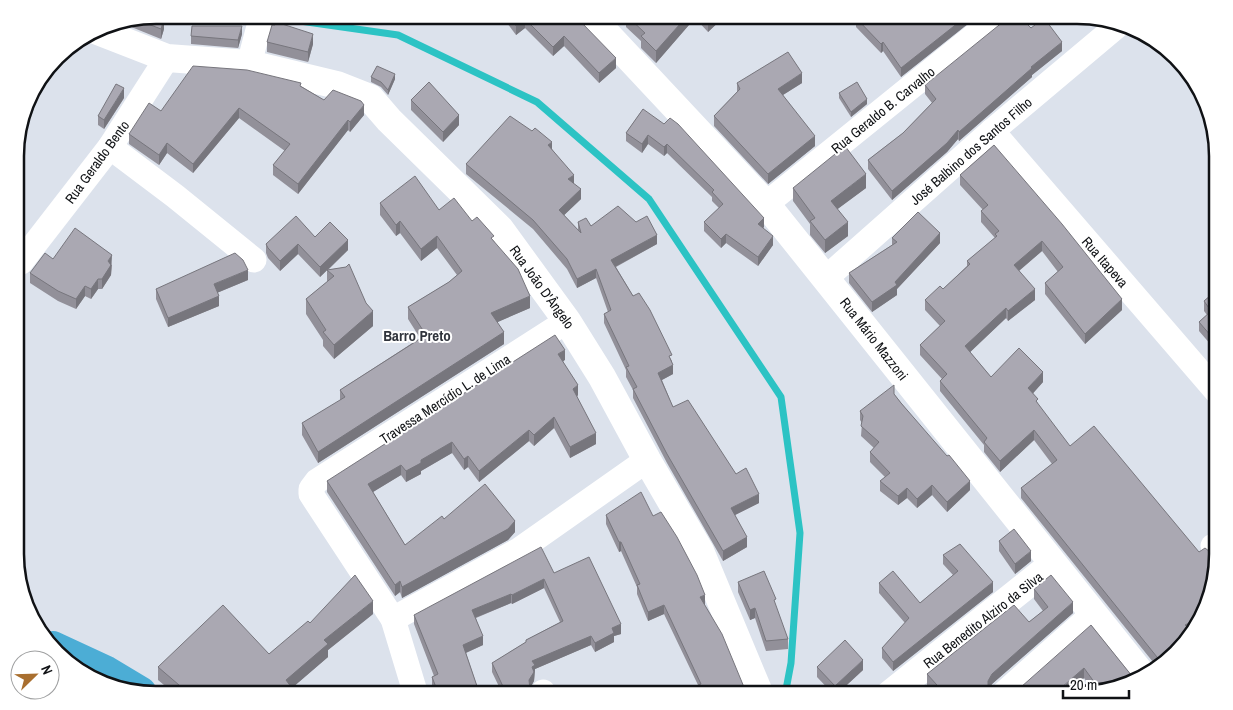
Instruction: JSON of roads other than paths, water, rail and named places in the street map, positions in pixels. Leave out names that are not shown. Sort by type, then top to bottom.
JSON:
[{"type":"highway","points":[[68,652],[108,670],[130,683]]},
{"type":"street","points":[[249,64],[260,24]]},
{"type":"street","name":"Rua Mário Mazzoni","points":[[603,24],[766,204],[1139,670]]},
{"type":"street","name":"Rua Geraldo B. Carvalho","points":[[766,204],[989,24]]},
{"type":"street","name":"José Balbino dos Santos Filho","points":[[826,278],[992,131],[1114,29]]},
{"type":"street","name":"Rua João D'Ângelo","points":[[106,34],[168,58],[249,64],[336,85],[370,98],[389,120],[500,229],[567,321],[602,377],[647,460],[700,551],[756,686]]},
{"type":"street","name":"Rua Geraldo Bento","points":[[24,258],[110,147],[168,58]]},
{"type":"street","name":"Rua Itapeva","points":[[992,131],[1209,383]]},
{"type":"street","points":[[110,147],[175,196],[254,260]]},
{"type":"street","name":"Travessa Mercídio L. de Lima","points":[[393,620],[311,494],[314,486],[323,477],[567,321]]},
{"type":"street","points":[[413,686],[393,620],[518,550],[647,460]]},
{"type":"street","name":"Rua Benedito Alziro da Silva","points":[[900,686],[1053,564]]},
{"type":"street","points":[[1012,686],[1093,614]]},
{"type":"waterway","points":[[321,24],[398,35],[537,102],[649,199],[781,397],[800,533],[791,663],[787,686]]},
{"type":"district","name":"Barro Preto","points":[[417,336]]}]
